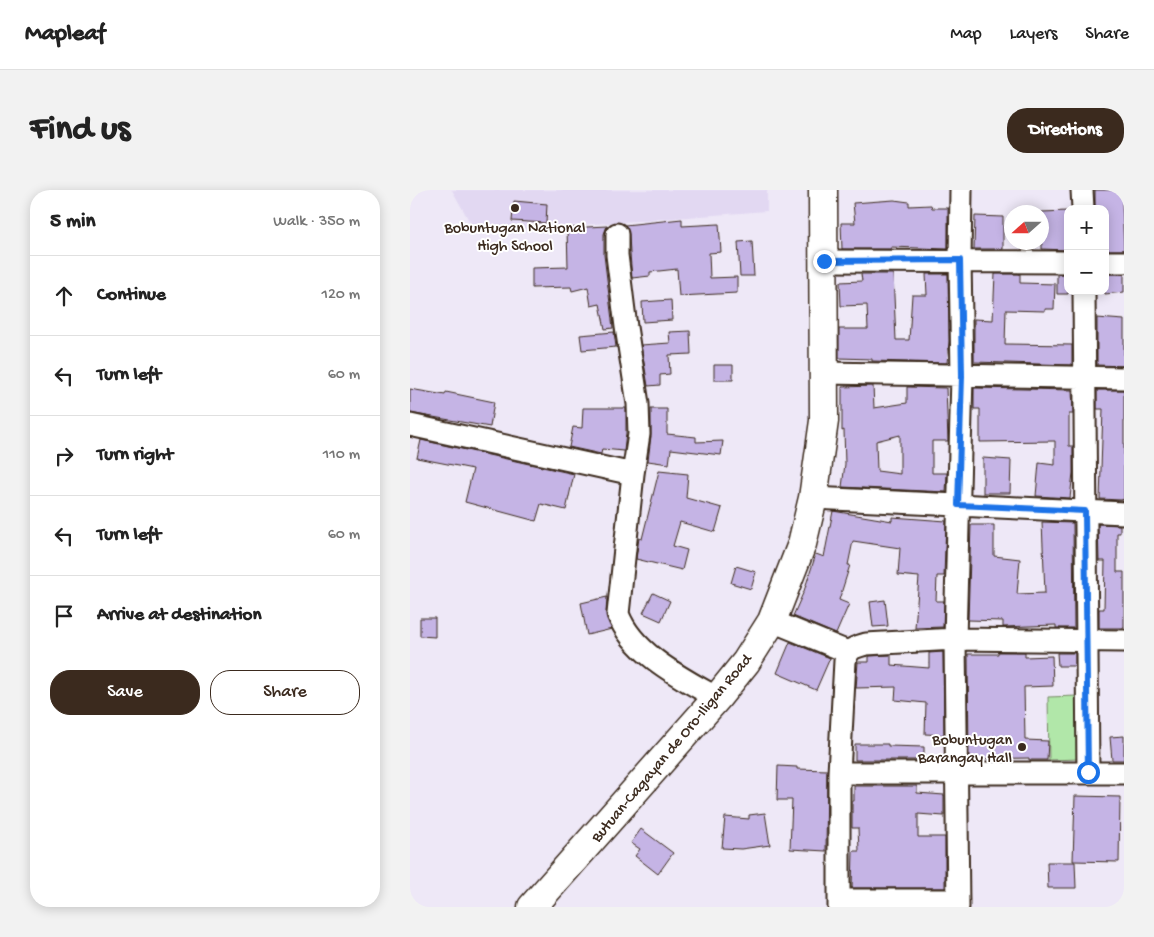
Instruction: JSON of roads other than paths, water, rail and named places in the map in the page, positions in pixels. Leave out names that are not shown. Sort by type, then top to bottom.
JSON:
[{"type":"highway","name":"Butuan-Cagayan de Oro-Iligan Road","points":[[532,907],[716,698],[746,662],[772,620],[802,544],[813,498],[824,421],[823,190]]},
{"type":"street","points":[[961,190],[962,376],[955,639],[958,904],[839,903],[840,772],[845,661],[848,652],[854,647],[866,644],[955,639],[1124,641]]},
{"type":"street","points":[[1082,190],[1083,205]]},
{"type":"street","points":[[617,234],[617,255],[638,404],[639,434],[618,614],[626,632],[659,662],[716,698]]},
{"type":"street","points":[[824,261],[960,260],[1064,262]]},
{"type":"street","points":[[1109,262],[1124,262]]},
{"type":"street","points":[[1084,295],[1088,772]]},
{"type":"street","points":[[824,373],[1124,378]]},
{"type":"street","points":[[410,425],[633,474]]},
{"type":"street","points":[[813,498],[1124,513]]},
{"type":"street","points":[[772,620],[848,652]]},
{"type":"street","points":[[840,772],[1124,773]]},
{"type":"place","name":"Bobuntugan National High School","points":[[515,208]]},
{"type":"place","name":"Bobuntugan Barangay Hall","points":[[1022,747]]}]
